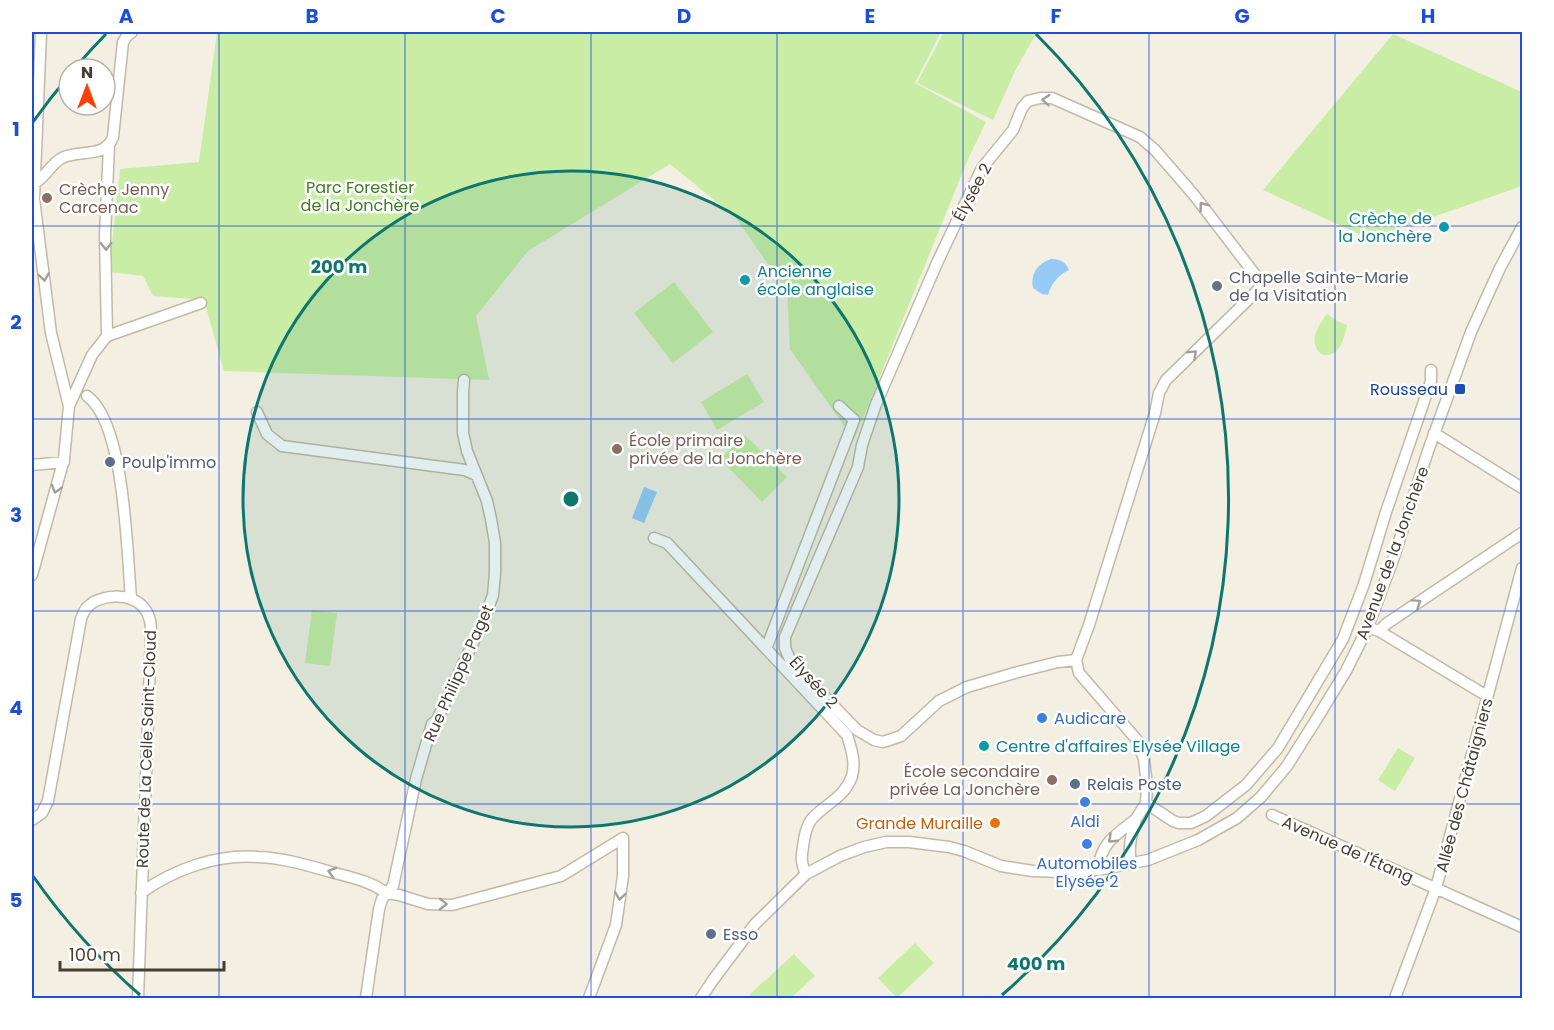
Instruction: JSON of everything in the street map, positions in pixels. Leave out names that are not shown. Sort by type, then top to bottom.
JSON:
[{"type":"street","points":[[32,575],[64,462],[69,406],[51,333],[33,199],[41,32]]},
{"type":"street","points":[[106,336],[105,235],[109,146],[113,137],[123,42],[132,32]]},
{"type":"street","name":"Élysée 2","points":[[1040,98],[1052,98],[1140,137],[1155,150],[1194,195],[1260,281],[1259,289],[1166,380],[1159,393],[1155,413],[1076,660],[1028,669],[967,687],[939,701],[901,736],[883,742],[874,740],[857,730],[791,662],[785,648],[785,637],[858,467],[862,445],[876,404],[937,263],[982,168],[1013,130],[1022,108],[1028,101],[1040,98]]},
{"type":"street","points":[[33,184],[38,182],[48,169],[62,158],[99,152],[109,146]]},
{"type":"street","name":"Avenue de la Jonchère","points":[[701,999],[755,924],[806,873],[864,847],[909,842],[949,847],[1001,866],[1033,871],[1098,870],[1148,860],[1198,840],[1237,818],[1261,797],[1287,766],[1374,629],[1434,433],[1471,332],[1500,268],[1522,227]]},
{"type":"street","points":[[69,406],[92,355],[106,336],[201,303]]},
{"type":"street","points":[[1146,803],[1173,821],[1191,823],[1206,816],[1246,785],[1278,748],[1343,639],[1364,585],[1386,512],[1431,381],[1431,370]]},
{"type":"street","name":"Rue Philippe Paget","points":[[366,999],[379,909],[382,899],[393,886],[416,779],[432,724],[437,720],[471,650],[493,595],[495,543],[487,501],[467,451],[463,433],[464,380]]},
{"type":"street","points":[[32,820],[42,813],[48,801],[81,619],[85,610],[95,602],[118,597],[130,598],[124,508],[116,458],[99,409],[87,396]]},
{"type":"street","points":[[766,649],[854,420],[839,406]]},
{"type":"street","points":[[257,412],[267,434],[282,446],[465,470],[476,475]]},
{"type":"street","points":[[1434,433],[1522,488]]},
{"type":"street","points":[[32,465],[64,462]]},
{"type":"street","points":[[1374,629],[1386,624],[1522,533]]},
{"type":"street","points":[[654,538],[667,543],[847,735],[853,759],[852,774],[847,787],[811,821],[804,837],[801,863],[806,873]]},
{"type":"street","name":"Allée des Châtaigniers","points":[[1395,999],[1436,888],[1522,568]]},
{"type":"street","name":"Route de La Celle Saint-Cloud","points":[[130,598],[139,602],[146,610],[150,621],[151,636],[138,999]]},
{"type":"street","points":[[1374,629],[1488,696]]},
{"type":"street","points":[[1076,660],[1079,673],[1137,740],[1144,759],[1146,803],[1136,819],[1130,841],[1131,864]]},
{"type":"street","name":"Avenue de l'Étang","points":[[1272,815],[1522,927]]},
{"type":"street","points":[[1098,870],[1105,846],[1136,819]]},
{"type":"street","points":[[141,893],[156,882],[187,869],[234,857],[258,856],[288,860],[329,871],[378,887],[386,893],[399,894],[428,904],[452,905],[561,876],[623,838],[623,876],[616,925],[589,999]]},
{"type":"green space","name":"Parc Forestier de la Jonchère","points":[[217,32],[941,32],[915,83],[986,122],[968,159],[854,440],[790,349],[787,291],[735,217],[670,164],[528,251],[476,316],[489,380],[224,371],[204,300],[153,296],[143,276],[109,272],[120,169],[199,162]]},
{"type":"green space","points":[[944,32],[1037,32],[1015,71],[993,120],[917,83]]},
{"type":"green space","points":[[1393,34],[1522,92],[1522,186],[1370,239],[1263,190]]},
{"type":"green space","points":[[674,282],[713,332],[673,363],[634,313]]},
{"type":"green space","points":[[1327,314],[1347,325],[1340,346],[1336,351],[1327,355],[1317,349],[1315,335]]},
{"type":"green space","points":[[747,374],[764,402],[717,430],[701,402]]},
{"type":"green space","points":[[745,435],[787,477],[762,502],[720,459]]},
{"type":"green space","points":[[312,610],[337,613],[330,666],[305,663]]},
{"type":"green space","points":[[1398,748],[1415,758],[1395,791],[1378,780]]},
{"type":"green space","points":[[915,943],[934,963],[897,998],[878,978]]},
{"type":"green space","points":[[794,954],[815,976],[791,998],[752,998],[749,995]]},
{"type":"water","points":[[1051,259],[1062,262],[1069,270],[1056,280],[1048,295],[1042,294],[1033,288],[1034,274],[1039,266]]},
{"type":"water","points":[[644,487],[657,492],[644,523],[632,518]]},
{"type":"place","name":"Crèche Jenny Carcenac","points":[[47,198]]},
{"type":"place","name":"Crèche de la Jonchère","points":[[1444,227]]},
{"type":"place","name":"Ancienne école anglaise","points":[[745,280]]},
{"type":"place","name":"Chapelle Sainte-Marie de la Visitation","points":[[1217,286]]},
{"type":"place","name":"Rousseau","points":[[1460,389]]},
{"type":"place","name":"École primaire privée de la Jonchère","points":[[617,449]]},
{"type":"place","name":"Poulp'immo","points":[[110,462]]},
{"type":"place","name":"Audicare","points":[[1042,718]]},
{"type":"place","name":"Centre d'affaires Elysée Village","points":[[984,746]]},
{"type":"place","name":"École secondaire privée La Jonchère","points":[[1052,780]]},
{"type":"place","name":"Relais Poste","points":[[1075,784]]},
{"type":"place","name":"Aldi","points":[[1085,802]]},
{"type":"place","name":"Grande Muraille","points":[[995,823]]},
{"type":"place","name":"Automobiles Elysée 2","points":[[1087,844]]},
{"type":"place","name":"Esso","points":[[711,934]]}]
